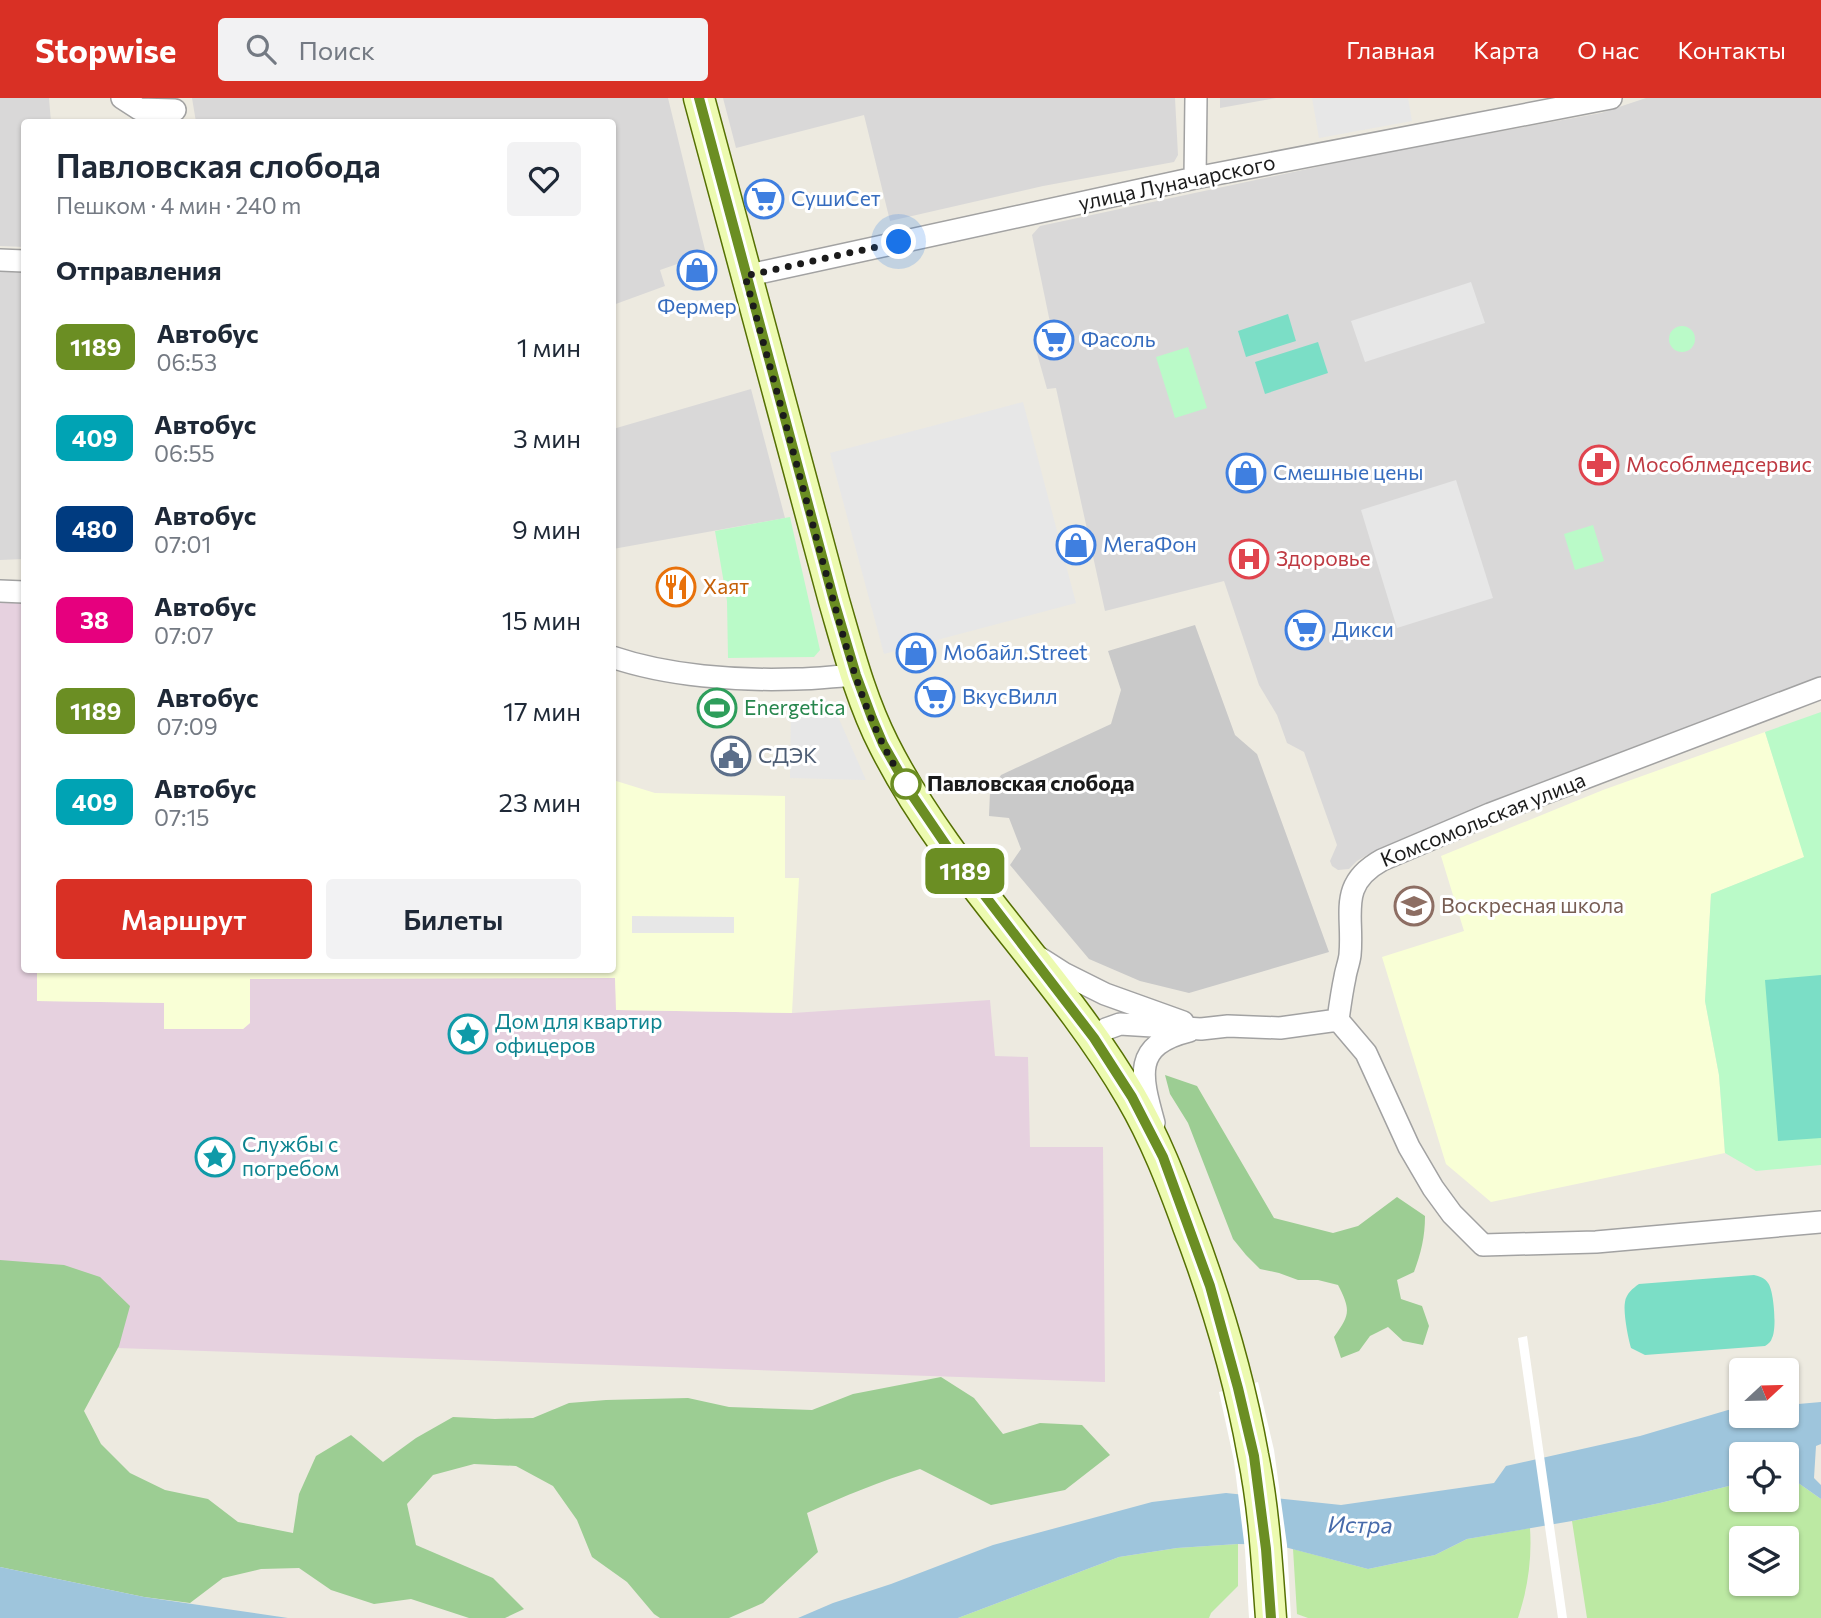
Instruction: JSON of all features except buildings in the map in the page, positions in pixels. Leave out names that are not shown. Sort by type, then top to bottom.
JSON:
[{"type":"main road","points":[[699,98],[834,601],[856,675],[883,744],[917,804],[958,862],[1094,1038],[1132,1097],[1163,1157],[1210,1286],[1254,1456],[1266,1549],[1271,1618]]},
{"type":"street","points":[[122,98],[139,109],[173,110]]},
{"type":"street","points":[[1195,178],[1196,98]]},
{"type":"street","name":"улица Луначарского","points":[[745,276],[1195,178],[1611,98]]},
{"type":"street","points":[[0,260],[21,261]]},
{"type":"street","points":[[0,591],[21,592]]},
{"type":"street","points":[[616,658],[637,665],[719,677],[796,679],[856,675]]},
{"type":"street","name":"Комсомольская улица","points":[[1338,1020],[1350,957],[1349,914],[1352,894],[1356,881],[1366,870],[1382,860],[1490,814],[1821,688]]},
{"type":"street","points":[[1027,950],[1065,974],[1105,994],[1201,1029]]},
{"type":"street","points":[[1163,1157],[1144,1075],[1145,1061],[1150,1051],[1158,1044],[1174,1035],[1201,1029],[1228,1026],[1280,1028],[1338,1020],[1366,1053],[1409,1147],[1433,1188],[1452,1214],[1483,1245],[1596,1242],[1821,1222]]},
{"type":"street","points":[[1094,1038],[1106,1029],[1120,1024],[1201,1029]]},
{"type":"shaded area","points":[[0,98],[49,98],[51,119],[21,119],[21,247],[0,246]]},
{"type":"shaded area","points":[[192,98],[668,98],[706,254],[660,270],[665,286],[616,304],[616,119],[196,119]]},
{"type":"shaded area","points":[[723,98],[1175,98],[1178,155],[1174,162],[1043,186],[890,221],[864,115],[736,148]]},
{"type":"shaded area","points":[[1220,98],[1276,98],[1220,108]]},
{"type":"shaded area","points":[[1312,98],[1408,98],[1412,121],[1319,138]]},
{"type":"shaded area","points":[[1646,98],[1821,98],[1821,679],[1489,806],[1367,855],[1349,869],[1338,870],[1330,861],[1337,845],[1304,752],[1287,743],[1277,715],[1259,685],[1224,581],[1105,611],[1056,388],[1047,389],[1033,339],[1052,332],[1032,235],[1040,226],[1387,152],[1601,113]]},
{"type":"shaded area","points":[[0,272],[21,272],[21,559],[0,560]]},
{"type":"shaded area","points":[[1471,282],[1485,323],[1365,362],[1351,321]]},
{"type":"shaded area","points":[[1682,326],[1691,330],[1695,339],[1691,348],[1682,352],[1673,348],[1669,339],[1673,330]]},
{"type":"shaded area","points":[[1188,347],[1207,408],[1175,418],[1156,357]]},
{"type":"shaded area","points":[[751,389],[785,518],[616,548],[616,428]]},
{"type":"shaded area","points":[[1023,402],[1076,603],[884,654],[830,453]]},
{"type":"shaded area","points":[[1456,480],[1493,598],[1397,628],[1361,510]]},
{"type":"shaded area","points":[[790,517],[820,650],[814,657],[728,658],[727,601],[715,531]]},
{"type":"shaded area","points":[[1593,525],[1604,561],[1575,570],[1564,534]]},
{"type":"shaded area","points":[[0,601],[21,602],[21,973],[37,973],[37,1001],[165,1003],[165,1029],[243,1029],[250,1023],[249,979],[615,978],[617,1010],[793,1013],[990,1000],[995,1056],[1028,1057],[1030,1147],[1103,1147],[1105,1382],[0,1344]]},
{"type":"shaded area","points":[[1195,625],[1235,735],[1257,754],[1329,952],[1189,993],[1140,981],[1089,959],[1010,865],[1021,849],[1009,818],[989,816],[990,792],[1001,775],[1111,724],[1121,690],[1108,651]]},
{"type":"shaded area","points":[[831,701],[866,780],[790,778],[791,703]]},
{"type":"shaded area","points":[[1821,712],[1821,1165],[1756,1171],[1725,1153],[1719,1075],[1705,1001],[1711,894],[1804,857],[1765,732]]},
{"type":"shaded area","points":[[1765,732],[1805,857],[1711,894],[1705,1001],[1719,1075],[1725,1153],[1491,1202],[1446,1164],[1382,957],[1464,931],[1441,856],[1603,790]]},
{"type":"shaded area","points":[[616,781],[655,793],[785,796],[785,878],[799,878],[792,1013],[616,1010],[615,978],[250,979],[250,1023],[243,1029],[164,1029],[164,1003],[37,1001],[37,973],[616,973]]},
{"type":"shaded area","points":[[632,916],[734,917],[734,933],[632,933]]},
{"type":"green space","points":[[1288,314],[1296,341],[1246,357],[1238,331]]},
{"type":"green space","points":[[1318,342],[1328,373],[1265,394],[1255,362]]},
{"type":"green space","points":[[1821,975],[1821,1138],[1778,1141],[1765,980]]},
{"type":"green space","points":[[1165,1075],[1197,1086],[1274,1218],[1333,1233],[1358,1226],[1397,1197],[1425,1216],[1422,1245],[1414,1272],[1397,1280],[1401,1299],[1422,1306],[1429,1326],[1423,1345],[1403,1341],[1388,1327],[1370,1336],[1359,1351],[1341,1358],[1334,1337],[1346,1317],[1347,1307],[1338,1285],[1318,1280],[1298,1280],[1260,1269],[1246,1255],[1233,1239],[1188,1123],[1170,1094]]},
{"type":"green space","points":[[0,1260],[64,1265],[100,1277],[130,1306],[119,1346],[84,1411],[101,1444],[130,1473],[165,1490],[208,1499],[238,1522],[293,1533],[299,1494],[316,1456],[351,1435],[383,1462],[416,1438],[453,1417],[533,1418],[569,1403],[688,1398],[729,1407],[812,1410],[853,1394],[941,1377],[974,1398],[1003,1434],[1040,1423],[1082,1425],[1110,1455],[1065,1490],[991,1505],[920,1469],[835,1501],[807,1513],[818,1552],[763,1603],[729,1618],[660,1618],[627,1582],[592,1557],[577,1520],[553,1486],[516,1466],[474,1464],[433,1475],[407,1504],[416,1545],[493,1578],[524,1609],[505,1618],[469,1618],[411,1599],[374,1604],[331,1590],[299,1568],[261,1569],[223,1578],[190,1603],[144,1597],[0,1567]]},
{"type":"green space","points":[[1754,1275],[1767,1281],[1773,1301],[1774,1334],[1765,1346],[1645,1355],[1631,1348],[1625,1302],[1628,1294],[1639,1284]]},
{"type":"green space","points":[[1799,1484],[1821,1499],[1821,1618],[1587,1618],[1572,1521],[1729,1486],[1729,1512],[1799,1512]]},
{"type":"green space","points":[[1530,1528],[1528,1573],[1518,1618],[1308,1618],[1297,1614],[1293,1549],[1368,1569],[1435,1555],[1467,1539]]},
{"type":"green space","points":[[1238,1544],[1238,1586],[1209,1618],[958,1618],[1119,1557],[1177,1548]]},
{"type":"water","name":"Истра","points":[[1821,1402],[1821,1444],[1816,1446],[1814,1478],[1821,1485],[1821,1499],[1799,1484],[1799,1442],[1729,1442],[1729,1486],[1572,1521],[1467,1539],[1435,1555],[1368,1569],[1277,1545],[1238,1544],[1177,1548],[1119,1557],[958,1618],[798,1618],[993,1545],[1152,1502],[1226,1493],[1341,1505],[1494,1483],[1506,1466],[1640,1436],[1728,1410],[1729,1428],[1799,1428],[1799,1404]]},
{"type":"water","points":[[0,1567],[144,1597],[288,1618],[0,1618]]},
{"type":"pier","points":[[1527,1336],[1567,1618],[1558,1618],[1518,1338]]},
{"type":"pier","points":[[1258,1382],[1274,1450],[1287,1545],[1291,1618],[1249,1618],[1245,1550],[1234,1461],[1219,1392]]},
{"type":"bus line","name":"1189","points":[[699,98],[834,601],[856,675],[883,744],[931,825],[1094,1038],[1132,1097],[1163,1157],[1218,1312],[1254,1456],[1266,1549],[1271,1618]]},
{"type":"place","name":"СушиСет","points":[[764,199]]},
{"type":"place","name":"Фермер","points":[[697,270]]},
{"type":"place","name":"Фасоль","points":[[1054,340]]},
{"type":"place","name":"Мособлмедсервис","points":[[1599,465]]},
{"type":"place","name":"Смешные цены","points":[[1246,473]]},
{"type":"place","name":"МегаФон","points":[[1076,545]]},
{"type":"place","name":"Здоровье","points":[[1249,559]]},
{"type":"place","name":"Хаят","points":[[676,587]]},
{"type":"place","name":"Дикси","points":[[1305,630]]},
{"type":"place","name":"Мобайл.Street","points":[[916,653]]},
{"type":"place","name":"ВкусВилл","points":[[935,697]]},
{"type":"place","name":"Energetica","points":[[717,708]]},
{"type":"place","name":"СДЭК","points":[[731,756]]},
{"type":"place","name":"Павловская слобода","points":[[906,784]]},
{"type":"place","name":"Воскресная школа","points":[[1414,906]]},
{"type":"place","name":"Дом для квартир офицеров","points":[[468,1034]]},
{"type":"place","name":"Службы с погребом","points":[[215,1157]]},
{"type":"route","points":[[899,242],[745,276],[856,675],[883,744],[906,784]]}]
